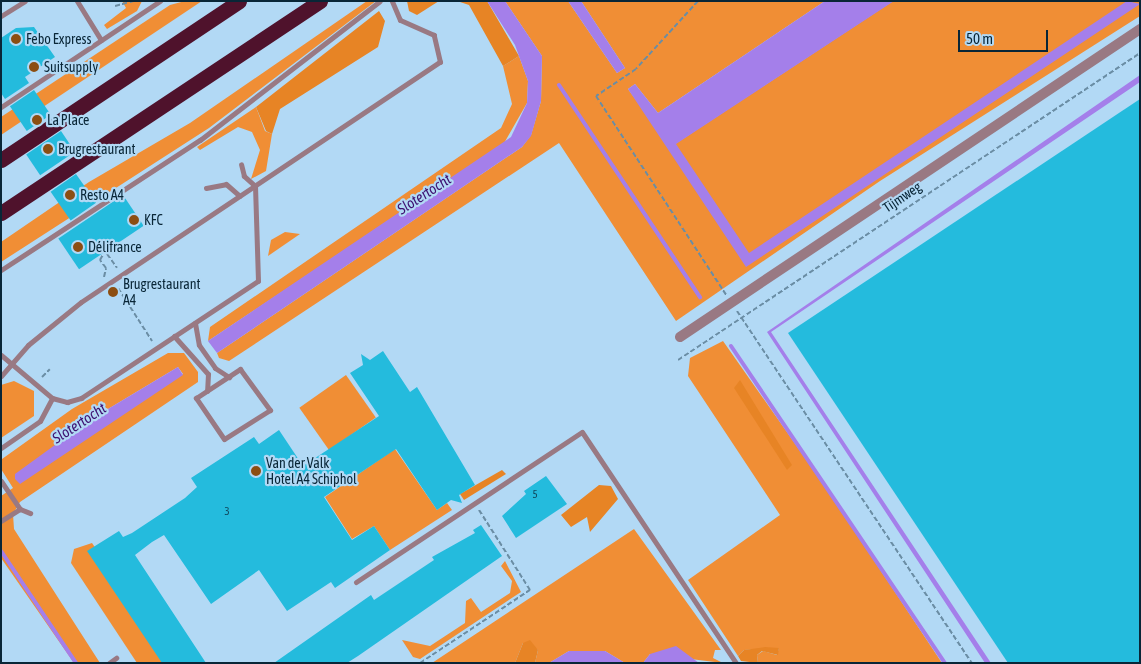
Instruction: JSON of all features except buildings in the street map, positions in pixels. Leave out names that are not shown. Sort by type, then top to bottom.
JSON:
[{"type":"highway","points":[[1,160],[239,1]]},
{"type":"highway","points":[[1,213],[320,1]]},
{"type":"street","name":"Tijmweg","points":[[680,337],[1140,29]]},
{"type":"lane","points":[[1,16],[25,1]]},
{"type":"lane","points":[[77,1],[101,40]]},
{"type":"lane","points":[[1,107],[160,1]]},
{"type":"lane","points":[[1,270],[200,140],[380,1]]},
{"type":"lane","points":[[1,376],[53,323],[440,62],[434,36],[417,25],[400,20],[392,1]]},
{"type":"lane","points":[[1,355],[52,398],[67,402],[82,398],[258,281],[255,186],[244,176],[241,164]]},
{"type":"lane","points":[[206,188],[226,184],[240,196]]},
{"type":"lane","points":[[195,323],[199,345],[215,368],[229,377]]},
{"type":"lane","points":[[174,336],[208,374],[207,390]]},
{"type":"lane","points":[[240,369],[270,410],[224,439],[196,398],[207,390],[240,369]]},
{"type":"lane","points":[[1,448],[40,421],[52,398]]},
{"type":"lane","points":[[356,582],[582,432],[736,663]]},
{"type":"lane","points":[[1,481],[20,509],[30,513]]},
{"type":"lane","points":[[1,521],[20,509]]},
{"type":"lane","points":[[109,663],[116,658]]},
{"type":"path","points":[[116,6],[134,1]]},
{"type":"path","points":[[698,1],[636,69],[596,96],[731,303],[972,663]]},
{"type":"path","name":"Tijmweg","points":[[678,360],[743,320],[1140,53]]},
{"type":"path","points":[[111,260],[106,252],[100,260],[112,283],[158,348]]},
{"type":"path","points":[[35,384],[50,369]]},
{"type":"path","points":[[420,663],[530,590],[474,502]]},
{"type":"shaded area","points":[[122,1],[142,1],[137,11],[107,29],[104,25],[126,8]]},
{"type":"shaded area","points":[[185,1],[202,1],[1,135],[1,117],[170,5]]},
{"type":"shaded area","points":[[367,1],[376,1],[209,128],[1,262],[1,242],[89,182],[190,123]]},
{"type":"shaded area","points":[[407,1],[439,1],[417,15],[409,11]]},
{"type":"shaded area","points":[[457,1],[487,1],[519,56],[503,66],[469,5]]},
{"type":"shaded area","points":[[487,1],[505,1],[542,56],[541,101],[531,136],[522,147],[217,353],[208,341],[511,137],[527,103],[528,81],[515,45]]},
{"type":"shaded area","points":[[505,1],[568,1],[617,73],[625,68],[581,1],[825,1],[658,113],[635,84],[628,89],[748,254],[675,144],[893,1],[1140,1],[1140,16],[880,181],[676,321],[559,143],[229,361],[219,358],[217,353],[522,147],[531,135],[541,101],[542,56]]},
{"type":"shaded area","points":[[568,1],[581,1],[625,68],[617,73]]},
{"type":"shaded area","points":[[825,1],[894,1],[676,144],[749,253],[1127,1],[1140,4],[746,267],[628,89],[635,84],[658,113]]},
{"type":"shaded area","points":[[379,11],[385,21],[378,47],[280,109],[272,134],[266,131],[256,107]]},
{"type":"shaded area","points":[[519,56],[528,81],[527,103],[503,145],[208,341],[210,327],[501,128],[512,104],[503,66]]},
{"type":"shaded area","points":[[1140,75],[1140,82],[771,332],[991,663],[985,663],[767,332]]},
{"type":"shaded area","points":[[256,107],[265,131],[272,134],[266,171],[251,179],[260,150],[252,132],[238,127],[200,150],[197,147]]},
{"type":"shaded area","points":[[285,232],[300,234],[268,256],[271,240]]},
{"type":"shaded area","points":[[723,341],[824,485],[942,663],[758,663],[757,655],[763,651],[777,655],[779,648],[744,650],[738,656],[688,580],[780,515],[688,376],[690,358]]},
{"type":"shaded area","points":[[168,353],[184,353],[198,372],[198,382],[20,502],[13,514],[14,529],[100,663],[74,663],[1,558],[1,496],[13,488],[1,469],[2,459],[72,409]],"holes":[[[178,367],[183,374],[88,421]]]},
{"type":"shaded area","points":[[178,367],[183,375],[20,484],[15,479],[15,474],[88,421]]},
{"type":"shaded area","points":[[346,375],[376,418],[329,450],[299,408]]},
{"type":"shaded area","points":[[740,380],[792,465],[787,470],[734,388]]},
{"type":"shaded area","points":[[14,381],[34,391],[34,416],[1,438],[1,385]]},
{"type":"shaded area","points":[[395,449],[437,510],[447,503],[452,510],[390,550],[374,526],[352,539],[325,497]]},
{"type":"shaded area","points":[[502,470],[506,474],[464,500],[460,494]]},
{"type":"shaded area","points":[[599,485],[611,486],[618,499],[590,532],[587,517],[571,527],[561,515]]},
{"type":"shaded area","points":[[634,529],[721,650],[715,650],[713,658],[723,663],[650,654],[643,663],[625,663],[605,651],[569,651],[549,663],[535,663],[538,650],[523,643],[515,663],[432,663]]},
{"type":"shaded area","points":[[92,543],[118,581],[168,663],[137,663],[71,563],[74,549]]},
{"type":"shaded area","points":[[505,561],[521,592],[420,659],[413,657],[402,640],[430,646],[465,623],[466,601],[471,598],[481,612],[510,593],[512,581],[501,566]]},
{"type":"shaded area","points":[[530,640],[538,650],[535,663],[515,663],[523,643]]},
{"type":"shaded area","points":[[676,646],[699,663],[643,663],[650,654]]},
{"type":"shaded area","points":[[765,647],[779,648],[778,655],[762,651],[757,655],[758,663],[741,661],[738,656],[744,650]]},
{"type":"shaded area","points":[[569,651],[605,651],[625,663],[549,663]]},
{"type":"waterway","points":[[559,85],[700,297]]},
{"type":"waterway","points":[[731,346],[945,663]]},
{"type":"waterway","points":[[1,551],[76,663]]},
{"type":"place","name":"Febo Express","points":[[16,39]]},
{"type":"place","name":"Suitsupply","points":[[34,67]]},
{"type":"place","name":"La Place","points":[[37,120]]},
{"type":"place","name":"Brugrestaurant","points":[[48,149]]},
{"type":"place","name":"Resto A4","points":[[70,195]]},
{"type":"place","name":"KFC","points":[[134,220]]},
{"type":"place","name":"Délifrance","points":[[78,247]]},
{"type":"place","name":"Brugrestaurant A4","points":[[113,292]]},
{"type":"place","name":"Van der Valk Hotel A4 Schiphol","points":[[256,471]]},
{"type":"water label","name":"Slotertocht","points":[[424,194]]},
{"type":"water label","name":"Slotertocht","points":[[79,423]]}]
